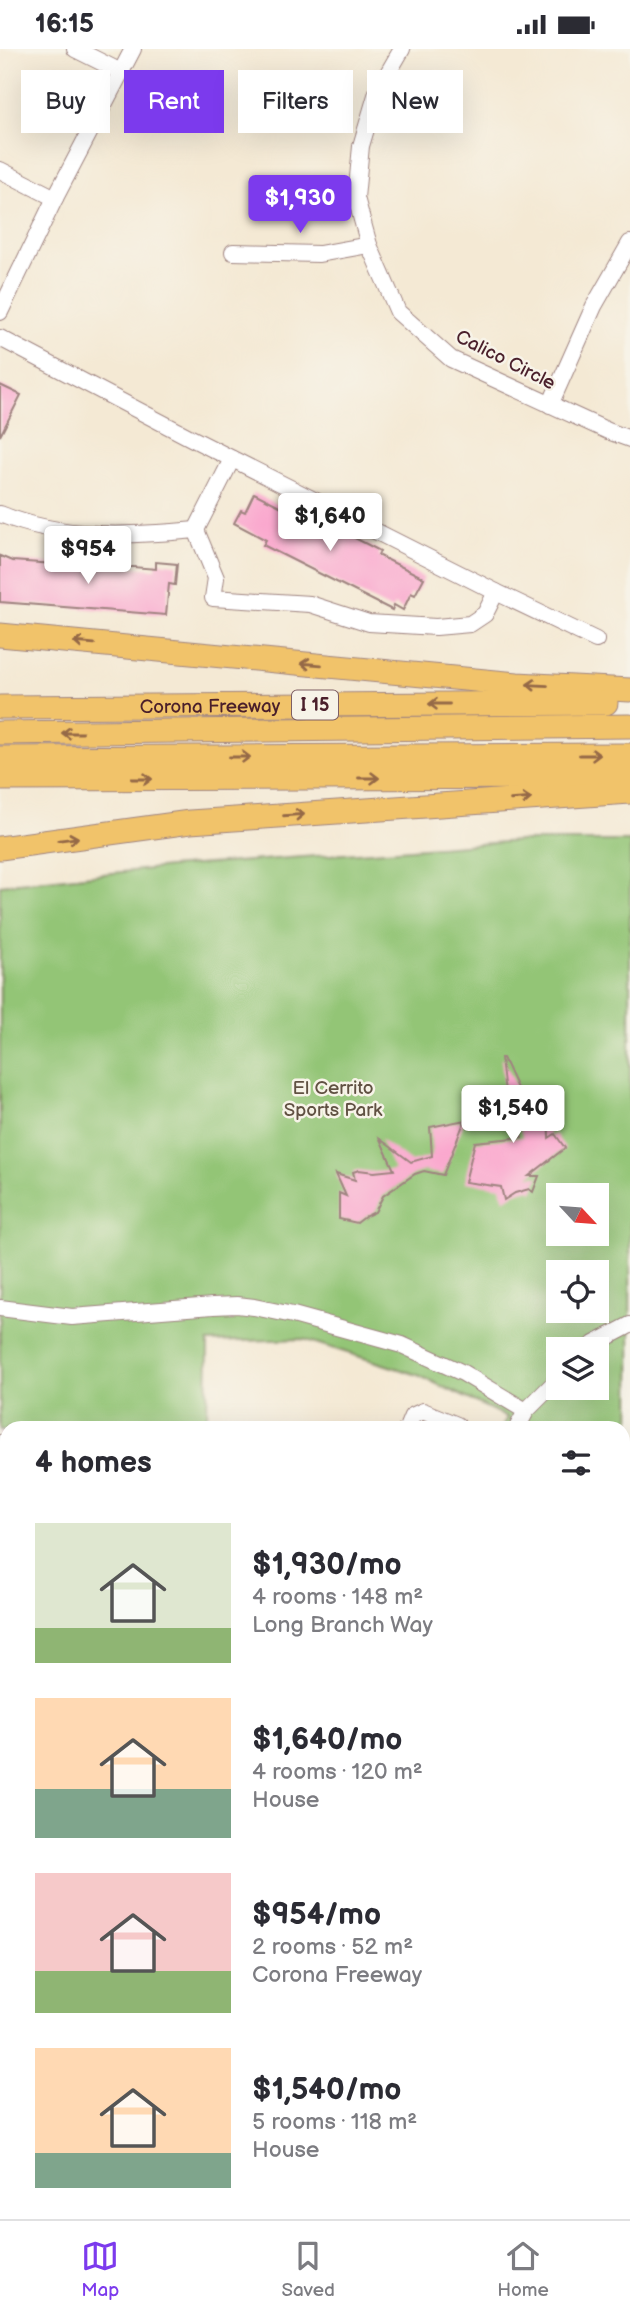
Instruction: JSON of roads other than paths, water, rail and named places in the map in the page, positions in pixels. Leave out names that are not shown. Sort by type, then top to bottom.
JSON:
[{"type":"highway","points":[[0,635],[517,684],[630,690]]},
{"type":"highway","name":"Corona Freeway","points":[[7,707],[630,702]]},
{"type":"highway","points":[[7,707],[194,723],[311,723],[361,728]]},
{"type":"highway","points":[[0,733],[630,726]]},
{"type":"highway","points":[[0,758],[630,755]]},
{"type":"highway","points":[[0,779],[630,777]]},
{"type":"highway","points":[[0,848],[190,823],[630,792]]},
{"type":"street","points":[[75,49],[121,72]]},
{"type":"street","points":[[0,312],[55,198],[133,49]]},
{"type":"street","name":"Calico Circle","points":[[402,49],[377,92],[361,146],[356,198],[369,245],[398,312],[451,359],[630,439]]},
{"type":"street","points":[[0,170],[55,198]]},
{"type":"street","points":[[550,405],[594,306],[630,243]]},
{"type":"street","points":[[233,252],[319,254],[369,245]]},
{"type":"street","points":[[0,338],[232,459],[596,640]]},
{"type":"street","points":[[232,459],[197,530],[216,578],[213,598],[310,604],[369,623],[436,627],[470,624],[485,614],[496,591]]},
{"type":"street","points":[[0,514],[41,528],[72,533],[143,535],[197,530]]},
{"type":"street","points":[[0,1308],[72,1317],[237,1305],[254,1307],[402,1345],[463,1373],[526,1411]]},
{"type":"street","points":[[607,1337],[630,1325]]},
{"type":"street","points":[[521,1421],[526,1411],[546,1392]]},
{"type":"street","points":[[410,1421],[412,1416],[423,1411],[447,1421]]},
{"type":"park label","name":"El Cerrito Sports Park","points":[[333,1098]]}]
